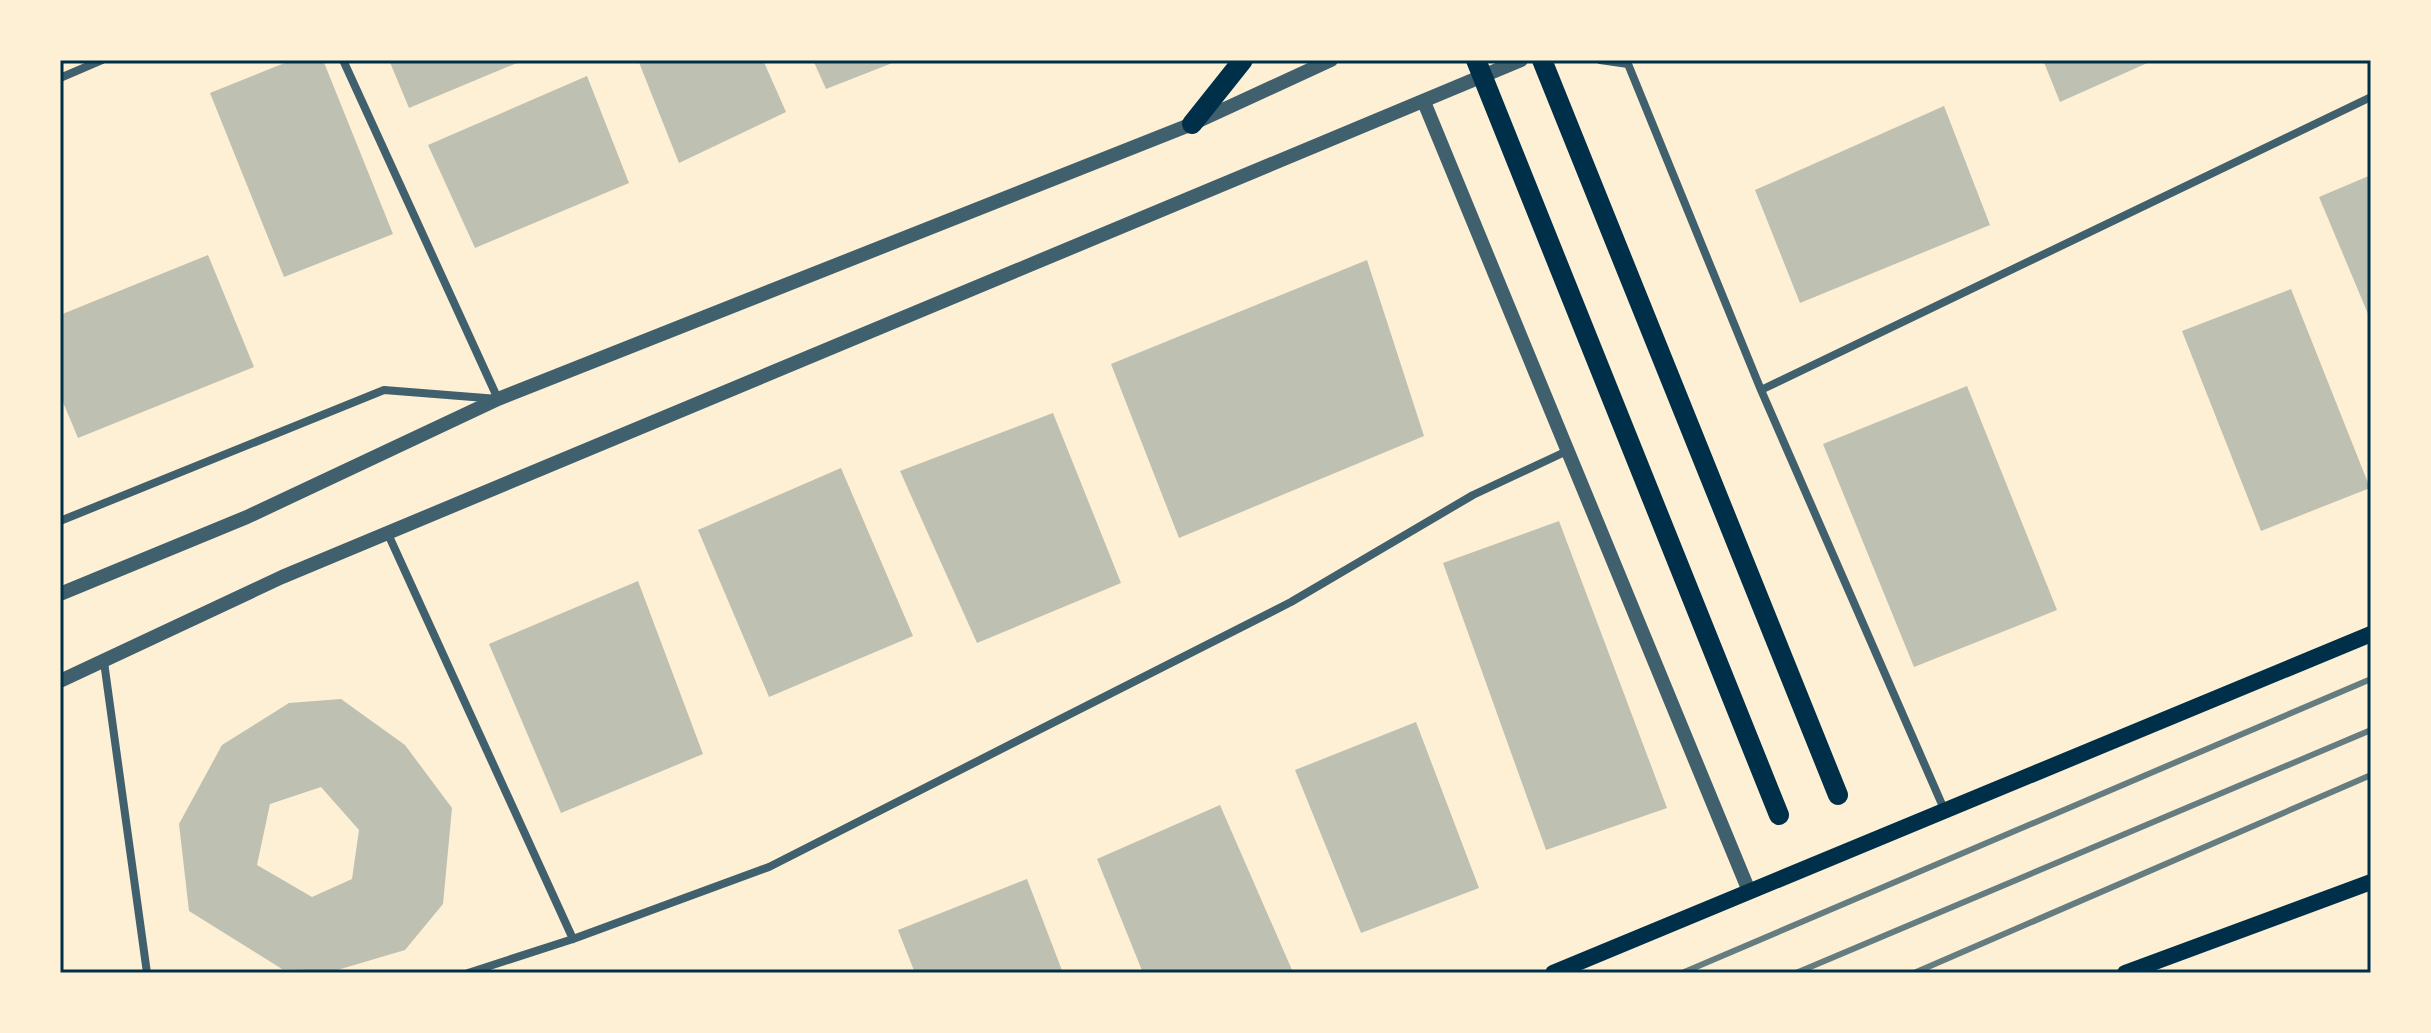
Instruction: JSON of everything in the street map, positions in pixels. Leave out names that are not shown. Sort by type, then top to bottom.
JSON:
[{"type":"main road","points":[[1192,124],[1243,60]]},
{"type":"main road","points":[[1542,60],[1838,795]]},
{"type":"main road","points":[[1480,68],[1779,815]]},
{"type":"main road","points":[[1553,973],[2371,634]]},
{"type":"main road","points":[[2125,973],[2371,882]]},
{"type":"street","points":[[60,78],[102,60]]},
{"type":"street","points":[[343,60],[498,399]]},
{"type":"street","points":[[60,594],[247,517],[498,399],[1192,124],[1331,60]]},
{"type":"street","points":[[60,681],[282,577],[1424,102],[1480,68],[1521,60]]},
{"type":"street","points":[[1600,60],[1628,64],[1761,390],[1944,809]]},
{"type":"street","points":[[1761,390],[2371,97]]},
{"type":"street","points":[[1424,102],[1749,891]]},
{"type":"street","points":[[60,521],[384,390],[498,399]]},
{"type":"street","points":[[468,973],[573,939],[769,867],[1291,602],[1473,495],[1567,451]]},
{"type":"street","points":[[388,534],[573,939]]},
{"type":"street","points":[[104,662],[147,973]]},
{"type":"building","points":[[292,60],[323,60],[393,234],[284,277],[210,93]]},
{"type":"building","points":[[389,60],[524,60],[409,108]]},
{"type":"building","points":[[638,60],[763,60],[786,112],[679,163]]},
{"type":"building","points":[[813,60],[900,60],[826,89]]},
{"type":"building","points":[[2043,60],[2154,60],[2060,102]]},
{"type":"building","points":[[587,76],[629,183],[475,248],[428,145]]},
{"type":"building","points":[[1944,106],[1990,225],[1800,303],[1755,190]]},
{"type":"building","points":[[2371,175],[2371,321],[2319,197]]},
{"type":"building","points":[[208,255],[254,367],[78,438],[60,395],[60,315]]},
{"type":"building","points":[[1367,260],[1424,436],[1179,538],[1111,364]]},
{"type":"building","points":[[2291,289],[2370,488],[2261,531],[2182,331]]},
{"type":"building","points":[[1967,386],[2057,610],[1914,667],[1823,444]]},
{"type":"building","points":[[1053,413],[1121,583],[977,643],[900,471]]},
{"type":"building","points":[[841,468],[913,636],[769,697],[698,530]]},
{"type":"building","points":[[1559,521],[1667,808],[1546,850],[1443,563]]},
{"type":"building","points":[[638,581],[703,754],[561,813],[489,644]]},
{"type":"building","points":[[341,699],[405,745],[452,808],[443,904],[405,950],[334,971],[282,969],[189,911],[179,824],[222,745],[289,703]],"holes":[[[321,787],[359,830],[352,879],[312,897],[257,865],[270,804]]]},
{"type":"building","points":[[1416,722],[1479,888],[1361,933],[1295,770]]},
{"type":"building","points":[[1220,805],[1292,970],[1143,973],[1097,859]]},
{"type":"building","points":[[1027,879],[1063,973],[915,973],[898,930]]},
{"type":"railway","points":[[1682,973],[2371,679]]},
{"type":"railway","points":[[1796,973],[2371,730]]},
{"type":"railway","points":[[1914,973],[2371,775]]}]
